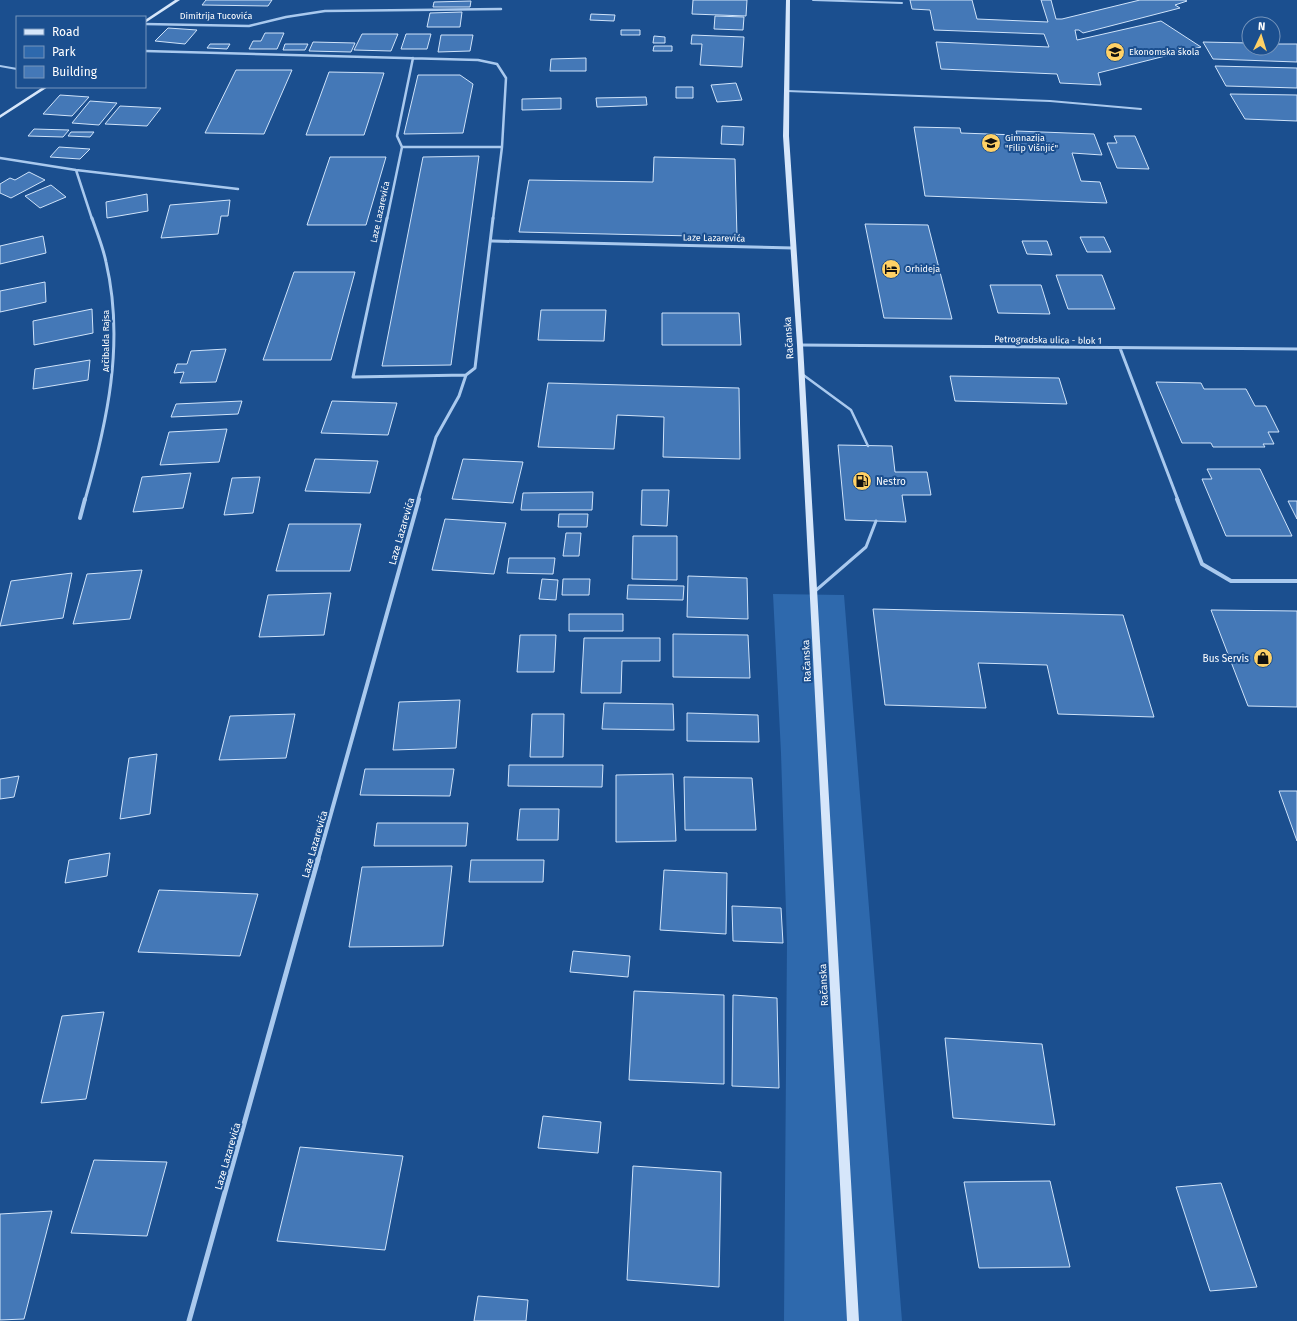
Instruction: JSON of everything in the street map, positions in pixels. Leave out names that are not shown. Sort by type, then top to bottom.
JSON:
[{"type":"main road","name":"Dimitrija Tucovića","points":[[146,22],[178,0]]},
{"type":"main road","name":"Račanska","points":[[788,0],[786,136],[800,345],[852,1321]]},
{"type":"main road","points":[[0,117],[44,88]]},
{"type":"street","name":"Dimitrija Tucovića","points":[[146,23],[249,26],[286,16],[325,11],[501,9]]},
{"type":"street","name":"Laze Lazarevića","points":[[146,51],[478,60],[497,64],[506,78],[502,147],[492,241],[475,368],[466,375],[459,396],[436,437],[189,1321]]},
{"type":"street","name":"Laze Lazarevića","points":[[413,58],[397,136],[402,147],[353,377],[466,375]]},
{"type":"street","points":[[402,147],[502,147]]},
{"type":"street","points":[[0,158],[76,170],[238,189]]},
{"type":"street","name":"Arčibalda Rajsa","points":[[76,170],[106,262],[114,314],[113,373],[102,440],[80,518]]},
{"type":"street","name":"Laze Lazarevića","points":[[492,241],[793,248]]},
{"type":"street","name":"Petrogradska ulica - blok 1","points":[[800,345],[1297,350]]},
{"type":"street","points":[[1120,348],[1202,564],[1232,581],[1297,581]]},
{"type":"lane","points":[[814,0],[902,3]]},
{"type":"lane","points":[[0,66],[16,69]]},
{"type":"lane","points":[[787,91],[1050,102],[1141,109]]},
{"type":"lane","points":[[801,373],[851,410],[868,446]]},
{"type":"lane","points":[[813,593],[866,547],[876,521]]},
{"type":"green space","points":[[773,594],[844,595],[902,1321],[784,1321],[787,943],[781,753]]},
{"type":"building","points":[[206,0],[272,0],[268,6],[202,5]]},
{"type":"building","points":[[693,0],[747,0],[746,16],[692,14]]},
{"type":"building","points":[[910,0],[972,0],[977,19],[1048,22],[1041,0],[1051,0],[1056,19],[1062,19],[1140,0],[1185,0],[1187,1],[1175,5],[1180,8],[1083,33],[1079,30],[1075,30],[1077,40],[1161,21],[1201,47],[1098,73],[1101,85],[1060,83],[1057,74],[941,69],[936,42],[1049,47],[1044,34],[934,30],[930,10],[912,9]]},
{"type":"building","points":[[471,1],[470,7],[433,7],[434,2]]},
{"type":"building","points":[[462,12],[460,27],[427,27],[430,13]]},
{"type":"building","points":[[591,14],[615,15],[614,21],[590,20]]},
{"type":"building","points":[[715,16],[744,17],[743,30],[714,29]]},
{"type":"building","points":[[168,28],[197,30],[185,44],[155,41]]},
{"type":"building","points":[[621,30],[640,30],[640,35],[621,35]]},
{"type":"building","points":[[265,33],[284,33],[277,49],[249,49],[253,41],[261,41]]},
{"type":"building","points":[[362,34],[398,34],[391,51],[354,50]]},
{"type":"building","points":[[406,34],[431,34],[427,49],[401,49]]},
{"type":"building","points":[[441,35],[473,35],[470,51],[438,52]]},
{"type":"building","points":[[692,35],[744,37],[742,67],[700,65],[702,44],[691,44]]},
{"type":"building","points":[[654,36],[665,37],[665,43],[653,43]]},
{"type":"building","points":[[313,42],[355,43],[351,52],[309,51]]},
{"type":"building","points":[[1203,42],[1241,43],[1241,56],[1281,56],[1281,44],[1297,44],[1297,62],[1213,59]]},
{"type":"building","points":[[210,44],[230,44],[227,49],[207,48]]},
{"type":"building","points":[[285,44],[308,44],[305,50],[283,50]]},
{"type":"building","points":[[654,46],[672,46],[672,51],[653,51]]},
{"type":"building","points":[[586,58],[586,71],[550,71],[551,59]]},
{"type":"building","points":[[1215,66],[1297,68],[1297,88],[1226,86]]},
{"type":"building","points":[[236,70],[292,70],[264,134],[205,133]]},
{"type":"building","points":[[329,72],[384,73],[364,135],[306,135]]},
{"type":"building","points":[[418,75],[460,75],[473,84],[463,133],[404,134]]},
{"type":"building","points":[[736,83],[742,100],[717,102],[711,85]]},
{"type":"building","points":[[676,87],[693,87],[693,98],[676,98]]},
{"type":"building","points":[[1230,94],[1297,95],[1297,121],[1245,119]]},
{"type":"building","points":[[60,95],[89,97],[72,116],[43,114]]},
{"type":"building","points":[[646,97],[647,105],[597,107],[596,98]]},
{"type":"building","points":[[561,98],[561,109],[522,110],[522,99]]},
{"type":"building","points":[[90,101],[117,103],[99,125],[72,123]]},
{"type":"building","points":[[120,106],[161,108],[147,126],[105,124]]},
{"type":"building","points":[[722,126],[744,127],[743,145],[721,144]]},
{"type":"building","points":[[914,127],[960,128],[961,133],[1017,135],[1016,131],[1094,134],[1102,155],[1072,153],[1081,181],[1100,182],[1107,203],[925,196]]},
{"type":"building","points":[[34,129],[69,130],[63,137],[28,136]]},
{"type":"building","points":[[71,132],[94,132],[90,137],[68,136]]},
{"type":"building","points":[[1114,136],[1135,136],[1149,169],[1117,168],[1107,143],[1117,143]]},
{"type":"building","points":[[59,147],[90,149],[80,159],[50,157]]},
{"type":"building","points":[[479,156],[451,365],[382,366],[423,157]]},
{"type":"building","points":[[330,157],[386,157],[366,225],[307,225]]},
{"type":"building","points":[[654,157],[735,159],[737,237],[519,232],[529,180],[653,182]]},
{"type":"building","points":[[29,172],[45,180],[11,198],[0,193],[0,184],[10,178],[15,180]]},
{"type":"building","points":[[51,185],[66,197],[40,208],[25,196]]},
{"type":"building","points":[[147,194],[148,211],[107,218],[106,202]]},
{"type":"building","points":[[230,200],[228,216],[221,216],[218,234],[161,238],[170,205]]},
{"type":"building","points":[[865,224],[928,225],[952,319],[884,318]]},
{"type":"building","points":[[43,236],[46,253],[0,264],[0,246]]},
{"type":"building","points":[[1080,237],[1104,237],[1111,252],[1087,252]]},
{"type":"building","points":[[1022,241],[1047,241],[1052,255],[1027,254]]},
{"type":"building","points":[[294,272],[355,272],[331,360],[263,360]]},
{"type":"building","points":[[1056,275],[1102,275],[1115,309],[1068,309]]},
{"type":"building","points":[[45,282],[46,302],[0,312],[0,291]]},
{"type":"building","points":[[990,285],[1041,285],[1050,314],[998,313]]},
{"type":"building","points":[[92,309],[93,333],[34,345],[33,321]]},
{"type":"building","points":[[541,310],[606,310],[604,341],[538,340]]},
{"type":"building","points":[[662,313],[739,313],[741,345],[662,345]]},
{"type":"building","points":[[226,349],[216,382],[180,383],[184,372],[174,373],[177,364],[187,364],[191,351]]},
{"type":"building","points":[[90,360],[88,380],[33,389],[35,369]]},
{"type":"building","points":[[950,376],[1059,378],[1067,404],[955,401]]},
{"type":"building","points":[[1156,382],[1201,383],[1204,389],[1246,389],[1255,406],[1266,406],[1279,432],[1268,432],[1274,444],[1263,444],[1265,447],[1213,447],[1211,443],[1182,443]]},
{"type":"building","points":[[548,383],[739,388],[740,459],[663,457],[664,417],[617,415],[614,449],[538,447]]},
{"type":"building","points":[[242,401],[238,414],[171,417],[176,404]]},
{"type":"building","points":[[332,401],[397,403],[388,435],[321,433]]},
{"type":"building","points":[[227,429],[219,462],[160,465],[169,432]]},
{"type":"building","points":[[838,445],[892,446],[895,472],[927,472],[931,495],[902,495],[906,522],[845,520]]},
{"type":"building","points":[[315,459],[378,461],[370,493],[305,491]]},
{"type":"building","points":[[463,459],[523,462],[513,503],[452,499]]},
{"type":"building","points":[[1207,469],[1260,469],[1292,536],[1226,536],[1202,479],[1212,479]]},
{"type":"building","points":[[191,473],[183,508],[133,512],[142,477]]},
{"type":"building","points":[[260,477],[253,513],[224,515],[232,478]]},
{"type":"building","points":[[642,490],[669,490],[667,526],[641,525]]},
{"type":"building","points":[[593,492],[592,510],[521,510],[523,493]]},
{"type":"building","points":[[1288,501],[1297,501],[1297,519]]},
{"type":"building","points":[[559,514],[588,514],[587,527],[558,527]]},
{"type":"building","points":[[445,519],[506,523],[494,574],[432,570]]},
{"type":"building","points":[[289,524],[361,524],[350,571],[276,571]]},
{"type":"building","points":[[566,533],[581,533],[579,556],[563,556]]},
{"type":"building","points":[[633,536],[677,536],[677,580],[632,579]]},
{"type":"building","points":[[509,558],[555,558],[553,574],[507,573]]},
{"type":"building","points":[[142,570],[130,619],[73,624],[87,574]]},
{"type":"building","points":[[72,573],[63,618],[0,626],[11,581]]},
{"type":"building","points":[[688,576],[747,578],[748,619],[687,617]]},
{"type":"building","points":[[542,579],[558,580],[556,600],[539,599]]},
{"type":"building","points":[[563,579],[590,579],[589,595],[562,595]]},
{"type":"building","points":[[628,585],[684,586],[683,600],[627,599]]},
{"type":"building","points":[[331,593],[324,635],[259,637],[268,595]]},
{"type":"building","points":[[873,609],[1123,615],[1154,717],[1058,714],[1047,665],[978,663],[986,708],[885,705]]},
{"type":"building","name":"Bus Servis","points":[[1211,610],[1297,611],[1297,707],[1248,706]]},
{"type":"building","points":[[569,614],[623,614],[623,631],[569,631]]},
{"type":"building","points":[[673,634],[748,635],[750,678],[673,677]]},
{"type":"building","points":[[520,635],[556,635],[554,672],[517,672]]},
{"type":"building","points":[[584,638],[660,638],[660,661],[622,661],[621,693],[581,693]]},
{"type":"building","points":[[460,700],[456,748],[393,750],[399,702]]},
{"type":"building","points":[[604,703],[673,704],[674,730],[602,729]]},
{"type":"building","points":[[687,713],[758,715],[759,742],[687,741]]},
{"type":"building","points":[[295,714],[286,758],[219,760],[230,716]]},
{"type":"building","points":[[532,714],[564,714],[563,757],[530,757]]},
{"type":"building","points":[[157,754],[150,814],[120,819],[129,758]]},
{"type":"building","points":[[509,765],[603,765],[602,787],[508,786]]},
{"type":"building","points":[[365,769],[454,769],[450,796],[360,795]]},
{"type":"building","points":[[673,774],[676,841],[616,842],[616,775]]},
{"type":"building","points":[[19,776],[14,797],[0,799],[0,779]]},
{"type":"building","points":[[684,777],[752,778],[756,830],[685,830]]},
{"type":"building","points":[[1279,791],[1297,791],[1297,841]]},
{"type":"building","points":[[520,809],[559,809],[558,840],[517,840]]},
{"type":"building","points":[[377,823],[468,823],[466,846],[374,846]]},
{"type":"building","points":[[110,853],[107,876],[65,883],[69,860]]},
{"type":"building","points":[[471,860],[544,860],[543,882],[469,882]]},
{"type":"building","points":[[452,866],[443,946],[349,947],[362,867]]},
{"type":"building","points":[[664,870],[727,873],[726,934],[660,930]]},
{"type":"building","points":[[159,890],[258,894],[240,956],[138,952]]},
{"type":"building","points":[[732,906],[781,908],[783,943],[733,941]]},
{"type":"building","points":[[573,951],[630,956],[628,977],[570,972]]},
{"type":"building","points":[[634,991],[724,995],[724,1084],[629,1080]]},
{"type":"building","points":[[733,995],[777,998],[779,1088],[732,1086]]},
{"type":"building","points":[[104,1012],[86,1099],[41,1103],[62,1016]]},
{"type":"building","points":[[945,1038],[1042,1044],[1055,1125],[953,1118]]},
{"type":"building","points":[[543,1116],[601,1122],[598,1153],[538,1148]]},
{"type":"building","points":[[300,1147],[403,1156],[385,1250],[277,1241]]},
{"type":"building","points":[[94,1160],[167,1162],[147,1236],[71,1233]]},
{"type":"building","points":[[633,1166],[721,1172],[719,1287],[627,1280]]},
{"type":"building","points":[[1050,1181],[1070,1267],[979,1268],[964,1182]]},
{"type":"building","points":[[1221,1183],[1257,1287],[1210,1291],[1176,1187]]},
{"type":"building","points":[[52,1211],[24,1319],[0,1320],[0,1214]]},
{"type":"building","points":[[478,1296],[528,1300],[526,1321],[474,1321]]},
{"type":"place","name":"Ekonomska škola","points":[[1115,52]]},
{"type":"place","name":"Gimnazija \"Filip Višnjić\"","points":[[991,143]]},
{"type":"place","name":"Orhideja","points":[[891,269]]},
{"type":"place","name":"Nestro","points":[[862,481]]},
{"type":"place","name":"Bus Servis","points":[[1263,658]]}]
